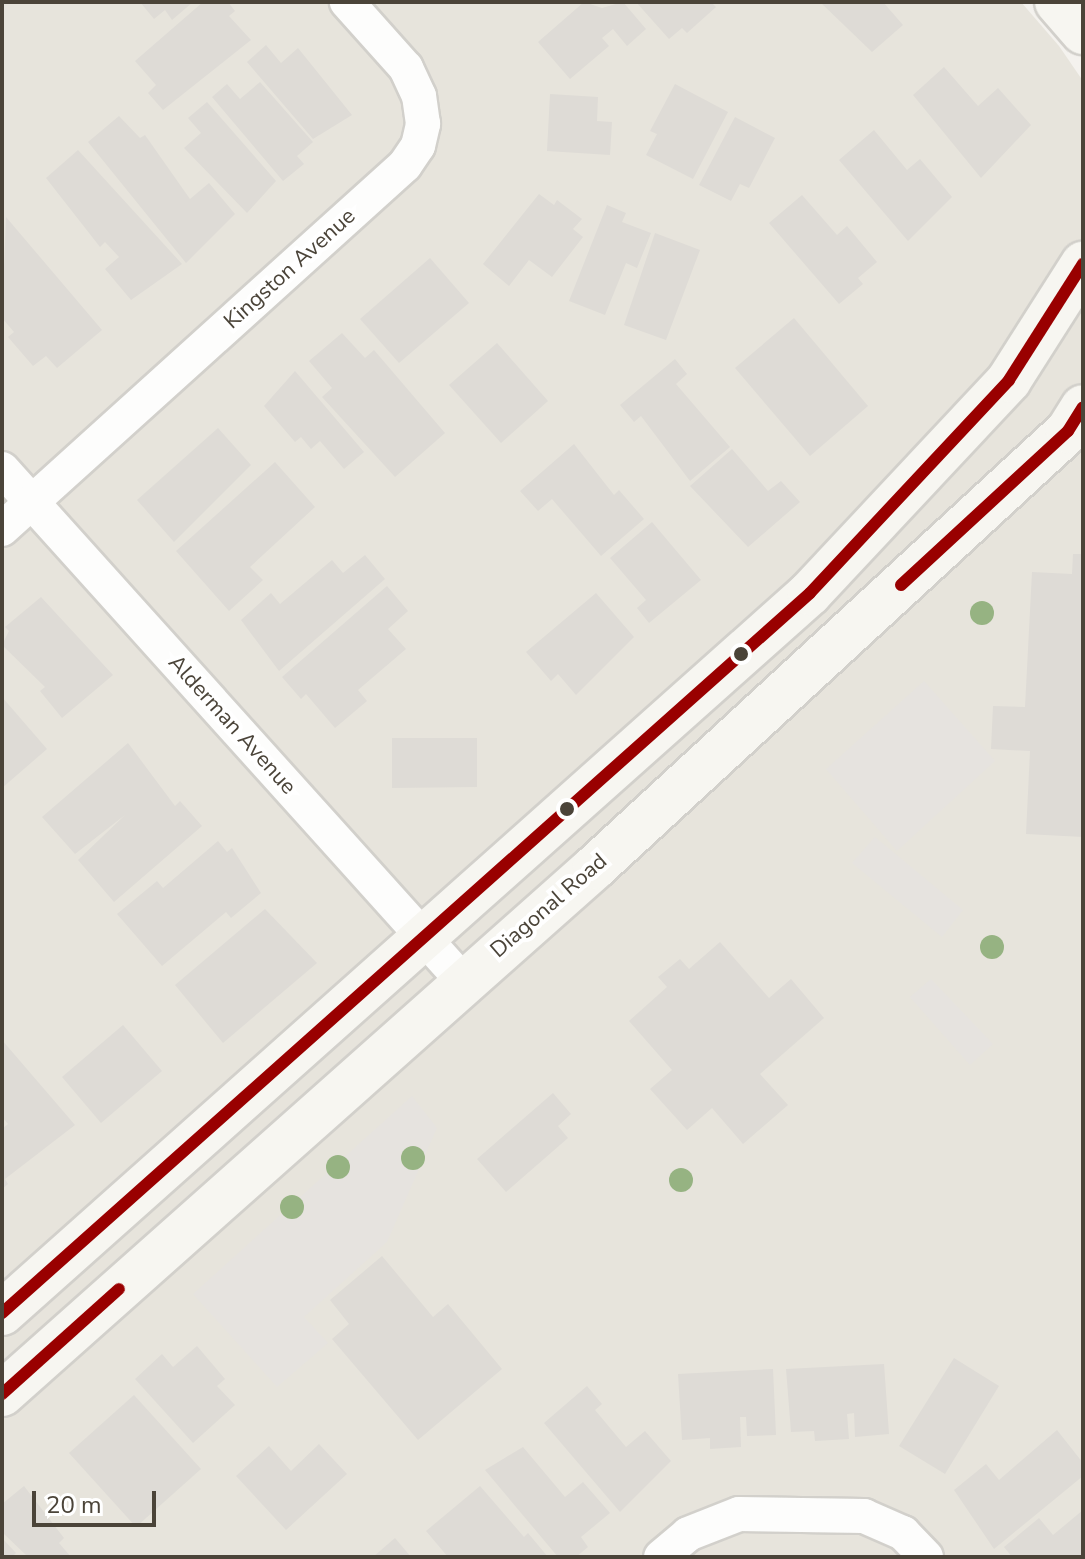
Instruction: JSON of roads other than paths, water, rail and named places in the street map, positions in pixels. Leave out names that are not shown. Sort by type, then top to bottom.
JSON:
[{"type":"main road","points":[[1057,2],[1083,32]]},
{"type":"main road","points":[[2,1313],[810,593],[1009,380],[1083,264]]},
{"type":"main road","name":"Diagonal Road","points":[[2,1394],[463,981],[595,867],[1078,422]]},
{"type":"street","name":"Kingston Avenue","points":[[2,529],[405,165],[418,146],[423,124],[413,82],[347,2]]},
{"type":"street","name":"Alderman Avenue","points":[[2,469],[463,981]]},
{"type":"street","points":[[661,1557],[688,1534],[739,1514],[864,1516],[903,1533],[926,1557]]}]
